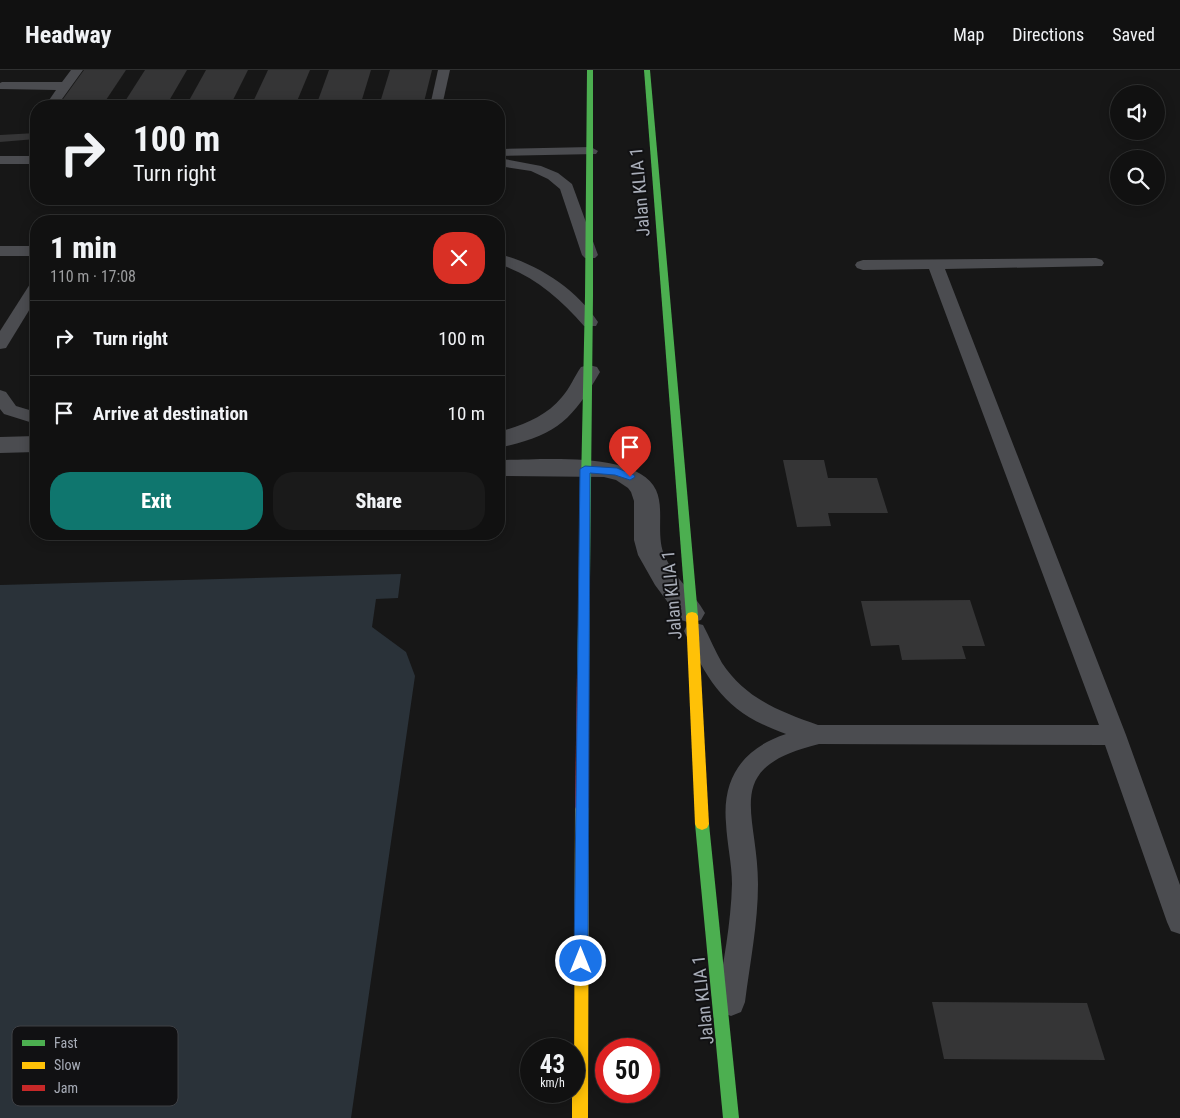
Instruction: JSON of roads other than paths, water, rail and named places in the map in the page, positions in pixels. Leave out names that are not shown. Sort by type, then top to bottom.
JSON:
[{"type":"main road","points":[[580,1118],[585,469],[590,322],[590,70]]},
{"type":"main road","name":"Jalan KLIA 1","points":[[647,70],[692,620],[701,818],[726,1050],[731,1118]]},
{"type":"street","points":[[505,438],[526,432],[562,412],[573,399],[588,372]]},
{"type":"street","points":[[0,445],[30,444]]},
{"type":"street","points":[[505,468],[585,469],[617,472],[640,484],[646,494],[648,543],[651,555],[692,620]]},
{"type":"lane","points":[[55,100],[77,70]]},
{"type":"lane","points":[[437,100],[444,70]]},
{"type":"lane","points":[[1,87],[10,75]]},
{"type":"lane","points":[[1,87],[65,86]]},
{"type":"lane","points":[[505,154],[591,151]]},
{"type":"lane","points":[[0,160],[30,160]]},
{"type":"lane","points":[[505,163],[538,169],[561,180],[567,187],[590,255]]},
{"type":"lane","points":[[0,251],[30,251]]},
{"type":"lane","points":[[505,261],[526,268],[546,280],[574,303],[590,322]]},
{"type":"lane","points":[[863,265],[1096,263]]},
{"type":"lane","points":[[935,264],[1114,735],[1180,922]]},
{"type":"lane","points":[[0,344],[30,296]]},
{"type":"lane","points":[[0,396],[10,410],[30,416]]},
{"type":"lane","points":[[692,620],[719,677],[736,694],[757,710],[789,727],[819,734]]},
{"type":"lane","points":[[726,1050],[745,884],[738,806],[741,782],[751,766],[771,751],[792,740],[819,734],[1114,735]]}]
